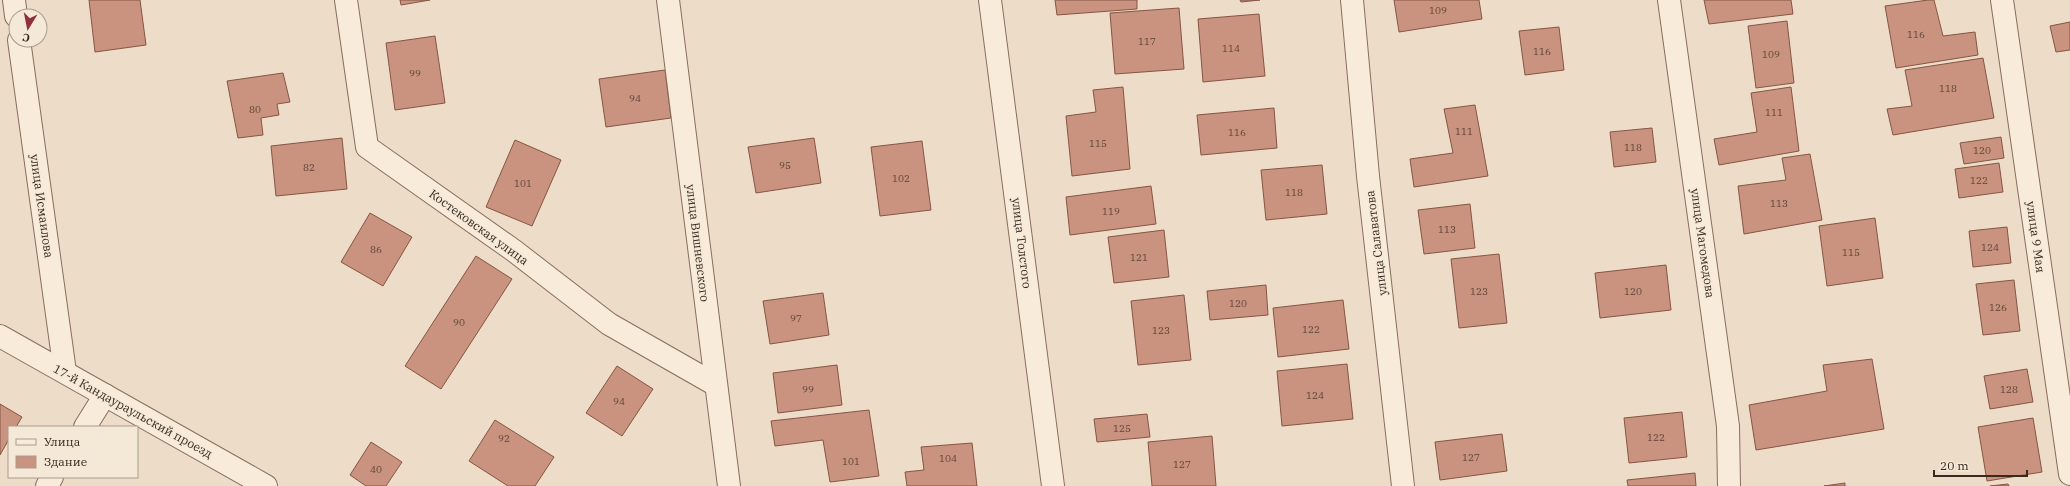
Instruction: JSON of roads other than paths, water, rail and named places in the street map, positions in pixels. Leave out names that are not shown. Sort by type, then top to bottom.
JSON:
[{"type":"street","name":"Костековская улица","points":[[346,0],[367,147],[513,250],[609,324],[716,385]]},
{"type":"street","name":"улица Вишневского","points":[[668,0],[729,486]]},
{"type":"street","name":"улица Толстого","points":[[990,0],[1053,486]]},
{"type":"street","name":"улица Салаватова","points":[[1352,0],[1368,176],[1404,486]]},
{"type":"street","name":"улица Магомедова","points":[[1669,0],[1728,426],[1729,486]]},
{"type":"street","name":"улица 9 Мая","points":[[2002,0],[2070,474]]},
{"type":"street","name":"улица Исмаилова","points":[[20,48],[65,372]]},
{"type":"street","name":"17-й Кандаураульский проезд","points":[[0,336],[266,486]]},
{"type":"street","points":[[86,426],[106,395]]}]
